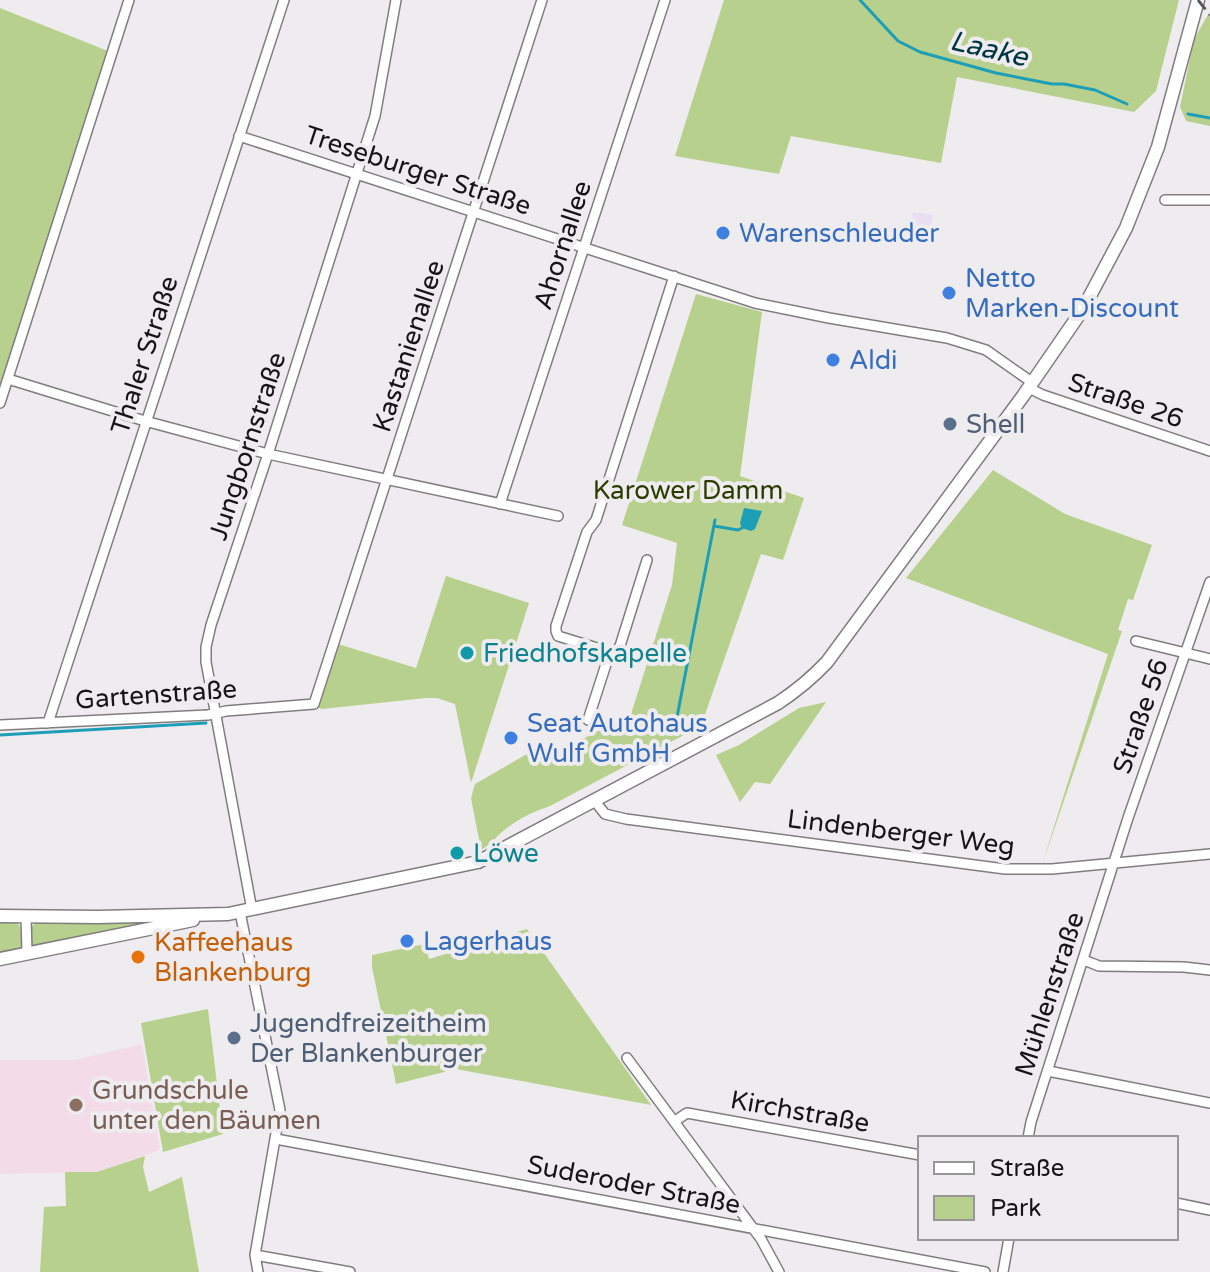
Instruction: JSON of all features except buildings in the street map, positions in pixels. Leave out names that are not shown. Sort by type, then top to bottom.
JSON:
[{"type":"main road","points":[[0,916],[98,917],[246,911],[483,860],[778,703],[818,671],[1031,385],[1083,309],[1112,256],[1158,147],[1198,0]]},
{"type":"main road","points":[[0,959],[211,914]]},
{"type":"street","points":[[0,403],[129,0]]},
{"type":"street","name":"Thaler Straße","points":[[48,723],[284,0]]},
{"type":"street","name":"Jungbornstraße","points":[[255,1255],[280,1110],[206,647],[358,174],[375,116],[396,0]]},
{"type":"street","name":"Kastanienallee","points":[[314,704],[542,0]]},
{"type":"street","name":"Ahornallee","points":[[500,504],[665,0]]},
{"type":"street","name":"Treseburger Straße","points":[[239,136],[755,303],[947,338],[986,350],[999,357],[1031,385]]},
{"type":"street","points":[[1165,200],[1210,200]]},
{"type":"street","points":[[647,560],[616,651],[610,652],[558,636],[556,626],[587,532],[596,520],[674,276]]},
{"type":"street","points":[[8,379],[268,454],[558,516]]},
{"type":"street","name":"Straße 26","points":[[1031,385],[1043,395],[1210,451]]},
{"type":"street","name":"Straße 56","points":[[1114,864],[1210,582]]},
{"type":"street","points":[[1136,641],[1210,659]]},
{"type":"street","points":[[588,720],[610,652]]},
{"type":"street","name":"Gartenstraße","points":[[0,725],[216,713],[314,704]]},
{"type":"street","name":"Lindenberger Weg","points":[[594,800],[605,814],[626,819],[1005,869],[1052,869],[1210,854]]},
{"type":"street","name":"Mühlenstraße","points":[[1028,1136],[1114,864]]},
{"type":"street","points":[[26,916],[27,953]]},
{"type":"street","points":[[1084,960],[1099,966],[1210,970]]},
{"type":"street","points":[[627,1058],[753,1228],[779,1272]]},
{"type":"street","points":[[1048,1071],[1210,1103]]},
{"type":"street","name":"Kirchstraße","points":[[675,1121],[687,1113],[918,1155]]},
{"type":"street","name":"Suderoder Straße","points":[[276,1139],[985,1272]]},
{"type":"street","points":[[1178,1203],[1210,1210]]},
{"type":"street","points":[[1003,1272],[1009,1240]]},
{"type":"street","points":[[258,1272],[255,1255],[350,1272]]},
{"type":"shaded area","points":[[913,212],[933,215],[928,243],[908,239]]},
{"type":"shaded area","name":"Grundschule unter den Bäumen","points":[[142,1044],[160,1150],[97,1172],[0,1174],[0,1060],[74,1060]]},
{"type":"green space","points":[[724,0],[1179,0],[1156,91],[1134,112],[957,77],[941,163],[791,136],[779,174],[675,156]]},
{"type":"green space","points":[[0,8],[108,51],[0,387]]},
{"type":"green space","points":[[1209,13],[1210,126],[1186,121],[1180,107],[1194,39]]},
{"type":"green space","name":"Karower Damm","points":[[696,294],[762,312],[740,476],[804,498],[783,560],[761,554],[701,726],[522,818],[481,850],[471,798],[475,784],[539,747],[565,748],[631,714],[672,585],[677,543],[622,525]]},
{"type":"green space","points":[[993,470],[1065,514],[1152,545],[1133,600],[1128,599],[1118,630],[1122,631],[1042,865],[1108,654],[906,578]]},
{"type":"green space","points":[[446,576],[529,603],[471,783],[455,704],[426,698],[322,709],[317,707],[338,644],[416,668]]},
{"type":"green space","points":[[826,702],[770,784],[755,782],[740,802],[716,755],[739,745],[799,708]]},
{"type":"green space","points":[[174,920],[36,948],[31,944],[30,929],[36,922]]},
{"type":"green space","points":[[0,921],[14,921],[20,926],[20,950],[0,955]]},
{"type":"green space","points":[[527,929],[651,1105],[456,1069],[396,1084],[372,955],[425,944],[429,959]]},
{"type":"green space","points":[[208,1009],[223,1134],[163,1152],[141,1023]]},
{"type":"green space","points":[[145,1156],[143,1167],[149,1192],[182,1177],[199,1272],[40,1272],[44,1207],[66,1206],[65,1172],[97,1172]]},
{"type":"water","points":[[744,508],[762,511],[755,529],[751,531],[742,528],[740,523]]},
{"type":"waterway","name":"Laake","points":[[860,0],[898,41],[920,52],[996,73],[1095,90],[1127,104]]},
{"type":"waterway","name":"Laake","points":[[1188,114],[1210,118]]},
{"type":"waterway","points":[[677,717],[715,520]]},
{"type":"waterway","points":[[714,526],[742,528]]},
{"type":"waterway","points":[[0,735],[206,723]]},
{"type":"railway","points":[[1198,0],[1210,15]]},
{"type":"place","name":"Warenschleuder","points":[[723,233]]},
{"type":"place","name":"Netto Marken-Discount","points":[[949,293]]},
{"type":"place","name":"Aldi","points":[[833,360]]},
{"type":"place","name":"Shell","points":[[950,424]]},
{"type":"place","name":"Friedhofskapelle","points":[[467,653]]},
{"type":"place","name":"Seat Autohaus Wulf GmbH","points":[[511,738]]},
{"type":"place","name":"Löwe","points":[[457,853]]},
{"type":"place","name":"Lagerhaus","points":[[407,941]]},
{"type":"place","name":"Kaffeehaus Blankenburg","points":[[138,957]]},
{"type":"place","name":"Jugendfreizeitheim Der Blankenburger","points":[[234,1038]]},
{"type":"place","name":"Grundschule unter den Bäumen","points":[[76,1105]]}]
